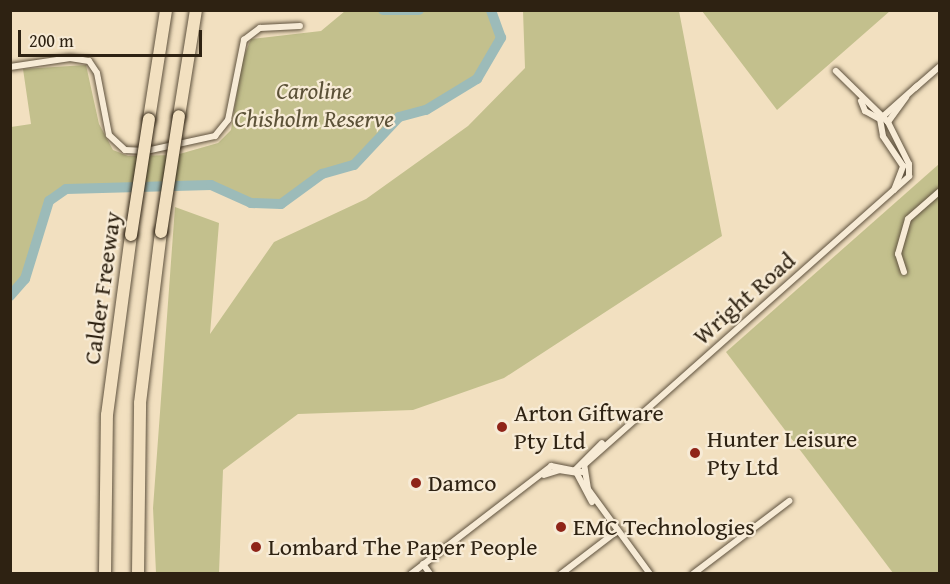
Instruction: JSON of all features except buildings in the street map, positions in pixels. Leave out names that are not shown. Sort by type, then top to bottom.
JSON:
[{"type":"highway","name":"Calder Freeway","points":[[105,573],[111,370],[166,10]]},
{"type":"highway","points":[[138,573],[140,403],[161,232],[196,10]]},
{"type":"street","points":[[10,67],[70,58],[89,62],[97,73],[109,135],[125,150],[146,152],[215,136],[228,120],[244,40],[260,28],[300,26]]},
{"type":"street","points":[[894,191],[903,166],[883,136],[881,117],[939,66]]},
{"type":"street","name":"Wright Road","points":[[575,470],[894,191],[910,170],[888,122],[861,101],[836,71]]},
{"type":"street","points":[[888,122],[917,86]]},
{"type":"street","points":[[904,272],[898,254],[908,219],[939,191]]},
{"type":"street","name":"Wright Road","points":[[582,472],[617,432]]},
{"type":"street","points":[[411,573],[551,466],[582,472],[609,520]]},
{"type":"street","points":[[575,470],[617,531],[650,573]]},
{"type":"street","points":[[693,573],[789,501]]},
{"type":"street","points":[[561,573],[617,531]]},
{"type":"street","points":[[423,564],[430,573]]},
{"type":"green space","name":"Caroline Chisholm Reserve","points":[[491,10],[501,38],[477,79],[426,110],[399,117],[354,165],[322,174],[281,204],[251,203],[211,185],[66,189],[49,201],[25,279],[11,296],[11,127],[31,124],[23,69],[86,65],[99,124],[113,150],[128,156],[176,155],[218,143],[231,130],[242,61],[251,39],[321,31],[345,11]]},
{"type":"green space","points":[[523,11],[679,11],[722,236],[504,378],[413,410],[298,414],[223,470],[219,573],[156,573],[153,508],[175,207],[219,223],[210,334],[274,242],[366,199],[468,126],[525,68]]},
{"type":"green space","points":[[702,11],[890,11],[777,110]]},
{"type":"green space","points":[[939,164],[939,573],[893,573],[726,352]]},
{"type":"waterway","points":[[383,10],[419,10]]},
{"type":"waterway","points":[[10,296],[25,279],[49,201],[66,189],[211,185],[251,203],[281,204],[322,174],[354,165],[399,117],[426,110],[477,79],[501,38],[491,10]]},
{"type":"place","name":"Arton Giftware Pty Ltd","points":[[502,427]]},
{"type":"place","name":"Hunter Leisure Pty Ltd","points":[[695,453]]},
{"type":"place","name":"Damco","points":[[416,483]]},
{"type":"place","name":"EMC Technologies","points":[[561,527]]},
{"type":"place","name":"Lombard The Paper People","points":[[256,547]]}]
